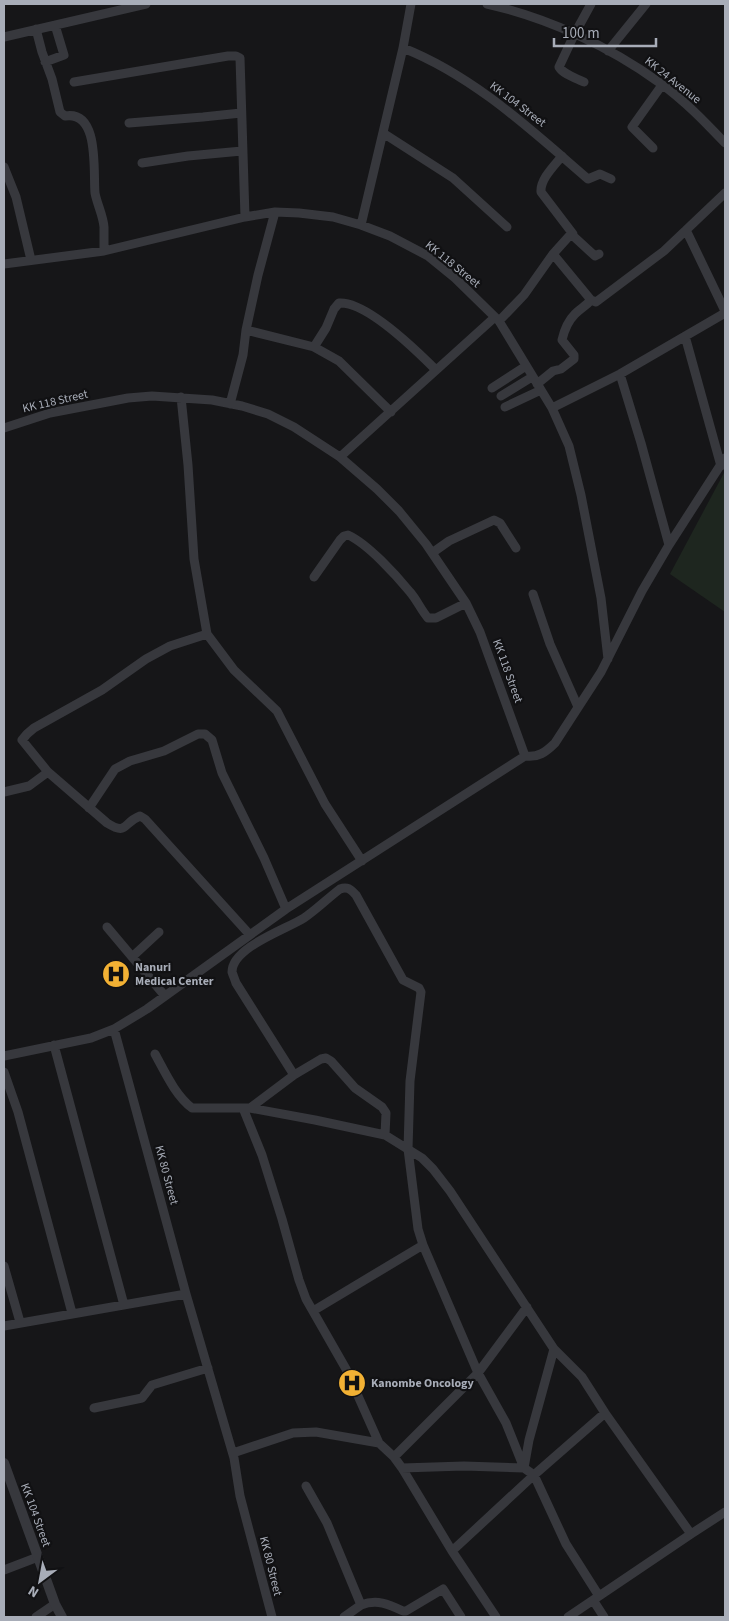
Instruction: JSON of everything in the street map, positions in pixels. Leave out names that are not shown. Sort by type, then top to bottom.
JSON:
[{"type":"street","points":[[4,37],[55,25],[105,8],[146,4]]},
{"type":"street","points":[[361,225],[403,48],[410,4]]},
{"type":"street","name":"KK 24 Avenue","points":[[487,4],[517,11],[574,34],[630,63],[662,85],[725,144]]},
{"type":"street","points":[[584,82],[561,70],[560,67],[574,34],[591,4]]},
{"type":"street","points":[[608,51],[646,4]]},
{"type":"street","points":[[46,62],[64,55],[55,25]]},
{"type":"street","points":[[36,29],[62,115],[76,116],[92,136],[95,193],[104,228],[104,250]]},
{"type":"street","name":"KK 104 Street","points":[[403,48],[428,58],[460,77],[521,121],[588,179],[600,174],[611,179]]},
{"type":"street","points":[[74,82],[228,56],[240,58],[245,217]]},
{"type":"street","points":[[654,148],[632,127],[662,85]]},
{"type":"street","points":[[129,123],[241,113]]},
{"type":"street","points":[[383,133],[453,178],[507,227]]},
{"type":"street","points":[[142,163],[242,151]]},
{"type":"street","points":[[562,156],[547,175],[541,187],[541,192],[573,234],[591,253],[595,256],[599,254]]},
{"type":"street","points":[[4,167],[16,197],[31,260]]},
{"type":"street","points":[[553,254],[591,300],[596,302],[660,254],[725,193]]},
{"type":"street","points":[[230,404],[243,355],[246,330],[276,212]]},
{"type":"street","name":"KK 118 Street","points":[[4,264],[104,250],[245,217],[276,212],[299,212],[333,217],[361,225],[390,236],[428,256],[497,319],[552,408],[569,446],[581,495],[601,598],[608,659]]},
{"type":"street","points":[[552,408],[620,374],[725,312],[686,230]]},
{"type":"street","points":[[340,457],[435,370],[516,304],[553,254],[573,234]]},
{"type":"street","points":[[504,408],[553,371],[561,369],[574,359],[574,355],[562,340],[563,334],[574,315],[587,306],[591,300]]},
{"type":"street","points":[[314,347],[326,328],[334,309],[339,303],[349,304],[391,329],[413,346],[435,370]]},
{"type":"street","points":[[246,330],[314,347],[339,362],[391,412]]},
{"type":"street","points":[[4,1056],[91,1038],[114,1029],[166,996],[286,910],[525,756],[534,758],[548,750],[555,743],[601,672],[642,591],[669,545],[723,462],[685,336]]},
{"type":"street","points":[[492,388],[526,366]]},
{"type":"street","points":[[620,374],[669,545]]},
{"type":"street","points":[[501,396],[537,383]]},
{"type":"street","name":"KK 118 Street","points":[[4,428],[50,413],[128,398],[152,396],[181,397],[230,404],[268,414],[294,427],[340,457],[377,489],[399,511],[432,554],[466,603],[480,632],[525,756]]},
{"type":"street","points":[[181,397],[188,465],[194,559],[207,634],[234,670],[277,711],[325,804],[362,861]]},
{"type":"street","points":[[432,554],[450,541],[494,520],[500,523],[516,548]]},
{"type":"street","points":[[314,578],[340,540],[344,536],[348,536],[369,550],[395,576],[411,593],[428,618],[436,618],[466,603]]},
{"type":"street","points":[[533,594],[550,644],[578,708]]},
{"type":"street","points":[[207,634],[170,646],[146,659],[102,690],[27,734],[22,740],[24,745],[48,772],[117,830],[122,829],[140,816],[145,819],[250,934]]},
{"type":"street","points":[[89,808],[116,769],[122,765],[164,751],[198,734],[205,734],[212,740],[222,773],[264,858],[286,910]]},
{"type":"street","points":[[4,792],[29,786],[48,772]]},
{"type":"street","points":[[294,1075],[236,983],[232,972],[242,953],[260,940],[304,918],[344,887],[350,889],[356,895],[403,980],[419,988],[421,992],[410,1081],[408,1149],[418,1229],[423,1245],[478,1373],[506,1423],[524,1468]]},
{"type":"street","points":[[106,927],[166,996]]},
{"type":"street","points":[[132,957],[159,932]]},
{"type":"street","name":"KK 80 Street","points":[[114,1029],[186,1294],[233,1453],[240,1496],[272,1617]]},
{"type":"street","points":[[54,1045],[124,1305]]},
{"type":"street","points":[[155,1054],[167,1077],[186,1103],[192,1108],[246,1108],[385,1135],[408,1149],[433,1169],[450,1190],[554,1349],[582,1377],[605,1413],[691,1534]]},
{"type":"street","points":[[246,1108],[294,1075],[326,1058],[331,1061],[355,1088],[382,1107],[387,1118],[385,1135]]},
{"type":"street","points":[[4,1072],[18,1112],[72,1313]]},
{"type":"street","points":[[246,1108],[280,1210],[299,1280],[306,1298],[346,1369],[379,1443],[394,1457],[402,1468],[452,1551],[496,1617]]},
{"type":"street","points":[[314,1311],[423,1245]]},
{"type":"street","points":[[4,1266],[20,1322]]},
{"type":"street","points":[[4,1326],[186,1294]]},
{"type":"street","points":[[394,1457],[478,1373],[527,1307]]},
{"type":"street","points":[[524,1468],[529,1440],[554,1349]]},
{"type":"street","points":[[94,1408],[142,1398],[152,1385],[208,1368]]},
{"type":"street","points":[[452,1551],[534,1474],[605,1413]]},
{"type":"street","points":[[233,1453],[293,1433],[316,1432],[379,1443]]},
{"type":"street","name":"KK 104 Street","points":[[4,1463],[6,1476],[55,1604],[62,1617]]},
{"type":"street","points":[[402,1468],[464,1466],[524,1468],[534,1474],[566,1544],[596,1598],[604,1617]]},
{"type":"street","points":[[306,1486],[327,1523],[356,1611]]},
{"type":"street","points":[[568,1617],[725,1512]]},
{"type":"street","points":[[4,1570],[38,1557]]},
{"type":"street","points":[[344,1617],[370,1602],[383,1602],[405,1614],[443,1589],[461,1617]]},
{"type":"street","points":[[36,1617],[55,1604]]},
{"type":"shaded area","points":[[725,471],[725,612],[670,574]]},
{"type":"place","name":"Nanuri Medical Center","points":[[116,974]]},
{"type":"place","name":"Kanombe Oncology","points":[[352,1383]]}]
